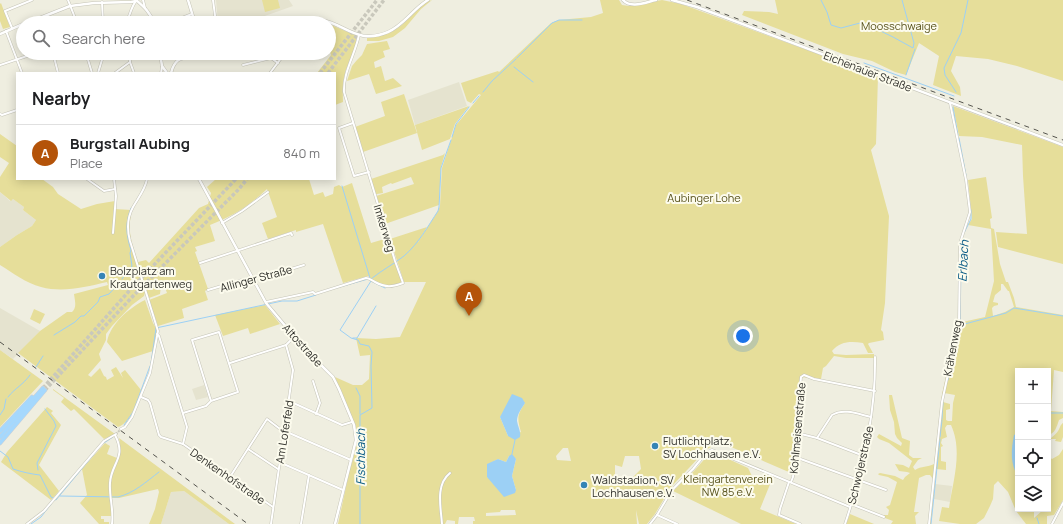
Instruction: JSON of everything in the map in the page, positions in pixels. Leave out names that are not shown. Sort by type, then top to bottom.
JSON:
[{"type":"highway","points":[[0,431],[21,407],[43,389]]},
{"type":"highway","points":[[0,437],[43,389]]},
{"type":"highway","points":[[0,443],[43,389]]},
{"type":"street","points":[[12,28],[5,11],[32,0]]},
{"type":"street","points":[[68,0],[74,16]]},
{"type":"street","points":[[45,16],[70,6],[102,2],[131,2],[136,0]]},
{"type":"street","points":[[136,0],[145,8]]},
{"type":"street","points":[[130,16],[132,6],[136,0]]},
{"type":"street","points":[[143,0],[145,8],[150,16]]},
{"type":"street","points":[[187,16],[192,14],[188,0]]},
{"type":"street","points":[[213,0],[215,16]]},
{"type":"street","points":[[336,26],[359,35],[376,35],[392,30],[398,26],[421,4],[428,0]]},
{"type":"street","points":[[623,0],[626,3],[631,4],[656,0]]},
{"type":"street","name":"Eichenauer Straße","points":[[672,0],[725,17],[1063,145]]},
{"type":"street","points":[[102,2],[103,16]]},
{"type":"street","points":[[0,34],[16,27]]},
{"type":"street","points":[[6,31],[16,56]]},
{"type":"street","name":"Imkerweg","points":[[266,303],[313,292],[315,294],[357,280],[369,278],[388,287],[403,283],[345,97],[344,87],[347,70],[354,54],[359,35]]},
{"type":"street","points":[[0,65],[16,58]]},
{"type":"street","points":[[18,60],[22,72]]},
{"type":"street","points":[[55,60],[58,72]]},
{"type":"street","points":[[88,60],[92,72]]},
{"type":"street","points":[[98,72],[102,60]]},
{"type":"street","points":[[161,60],[164,72]]},
{"type":"street","points":[[171,72],[177,60]]},
{"type":"street","points":[[243,65],[263,60]]},
{"type":"street","points":[[274,60],[278,63]]},
{"type":"street","points":[[271,72],[280,60]]},
{"type":"street","points":[[116,72],[130,62],[134,72]]},
{"type":"street","name":"Krähenweg","points":[[929,524],[942,402],[959,323],[960,243],[970,212],[966,180],[950,103]]},
{"type":"street","points":[[0,114],[2,115],[16,110]]},
{"type":"street","points":[[353,123],[338,128],[346,154],[354,176],[369,172]]},
{"type":"street","points":[[88,180],[104,191],[116,189]]},
{"type":"street","points":[[113,233],[116,189],[114,180]]},
{"type":"street","points":[[121,429],[132,417],[152,369],[157,334],[157,328],[130,241],[128,230],[128,222],[132,208],[142,192],[147,180]]},
{"type":"street","name":"Altostraße","points":[[200,180],[266,303],[294,337],[333,377],[352,422],[356,440],[335,524]]},
{"type":"street","points":[[222,223],[268,192]]},
{"type":"street","points":[[200,263],[291,233],[292,235]]},
{"type":"street","name":"Allinger Straße","points":[[208,290],[252,277],[281,272],[304,265]]},
{"type":"street","points":[[183,413],[206,406],[211,401],[238,392],[219,332],[192,340],[211,401]]},
{"type":"street","points":[[157,334],[159,336],[187,428],[183,444]]},
{"type":"street","points":[[230,363],[286,345],[294,337]]},
{"type":"street","name":"Am Loferfeld","points":[[271,524],[294,369],[286,345]]},
{"type":"street","name":"Schwojerstraße","points":[[845,524],[864,456],[874,391],[875,357]]},
{"type":"street","name":"Kohlmeisenstraße","points":[[800,524],[779,515],[780,508],[793,477],[801,377],[874,391]]},
{"type":"street","points":[[313,381],[320,403],[316,414]]},
{"type":"street","name":"Denkenhofstraße","points":[[141,397],[148,400],[150,403],[159,435],[161,437],[183,444],[273,507]]},
{"type":"street","points":[[289,401],[342,425],[352,422]]},
{"type":"street","points":[[817,438],[832,415],[836,413],[844,411],[871,417]]},
{"type":"street","points":[[230,478],[267,419],[284,431],[351,460]]},
{"type":"street","points":[[797,433],[817,438],[864,456]]},
{"type":"street","points":[[26,524],[41,514],[102,443],[115,435],[120,451],[110,480],[112,524]]},
{"type":"street","points":[[248,449],[278,470]]},
{"type":"street","points":[[650,524],[657,516],[672,490],[693,469],[706,453],[716,450],[850,506],[884,517]]},
{"type":"street","points":[[795,457],[886,490]]},
{"type":"street","points":[[280,462],[343,490]]},
{"type":"street","points":[[442,524],[441,488],[444,480],[450,473]]},
{"type":"street","points":[[301,524],[309,475]]},
{"type":"street","points":[[1052,524],[1063,503]]},
{"type":"street","points":[[657,516],[677,524]]},
{"type":"shaded area","points":[[216,0],[289,0],[293,6],[265,16],[217,16]]},
{"type":"shaded area","points":[[459,82],[467,106],[415,125],[408,100]]},
{"type":"shaded area","points":[[0,192],[10,201],[13,199],[24,207],[23,210],[36,220],[32,226],[0,247]]},
{"type":"shaded area","points":[[0,308],[40,331],[13,359],[0,350]]},
{"type":"shaded area","points":[[204,385],[208,397],[196,400],[192,389]]},
{"type":"shaded area","points":[[935,484],[952,486],[950,502],[934,499]]},
{"type":"shaded area","points":[[184,491],[229,524],[161,524],[171,492]]},
{"type":"green space","points":[[262,0],[278,0],[280,8],[265,12]]},
{"type":"green space","points":[[432,0],[421,9],[405,28],[393,37],[379,41],[367,41],[367,37],[382,35],[395,30],[420,7]]},
{"type":"green space","name":"Aubinger Lohe","points":[[600,0],[619,0],[622,5],[629,6],[662,0],[681,4],[878,76],[876,144],[871,150],[889,216],[885,303],[881,330],[883,332],[884,340],[868,344],[873,353],[868,353],[863,343],[850,342],[839,345],[832,351],[834,354],[874,354],[874,358],[846,358],[834,356],[823,368],[821,379],[800,377],[791,473],[715,440],[711,447],[706,450],[671,487],[655,514],[647,524],[639,524],[636,510],[637,524],[473,524],[473,521],[475,521],[474,517],[459,517],[458,524],[455,524],[455,521],[447,520],[445,524],[338,524],[349,473],[358,441],[357,430],[335,377],[353,385],[362,385],[369,379],[370,355],[360,356],[356,338],[376,339],[400,337],[426,282],[404,282],[390,239],[427,227],[418,242],[438,211],[440,206],[442,168],[456,125],[481,95],[479,94],[471,103],[467,101],[461,83],[498,71],[499,72],[551,23],[559,20],[591,17],[603,13]],"holes":[[[525,403],[518,417],[521,432],[508,436],[500,417]],[[563,448],[568,448],[571,461],[557,460],[556,456]],[[509,456],[516,459],[512,476],[516,490],[487,477],[487,465],[498,459],[506,462]],[[625,456],[639,456],[641,469],[631,479],[615,475],[615,465],[622,467]],[[501,510],[515,510],[516,515],[486,516],[486,513],[500,512]]]},
{"type":"green space","name":"Moosschwaige","points":[[775,0],[1063,0],[1063,81],[1017,66],[988,59],[956,56],[951,71],[960,87],[961,96],[933,85],[939,56],[919,43],[906,75],[895,72],[872,61],[843,54],[742,15],[744,11],[769,12],[778,14]]},
{"type":"green space","points":[[1,3],[10,27],[3,29],[0,21]]},
{"type":"green space","points":[[336,27],[355,35],[355,49],[344,77],[343,102],[336,105],[336,72],[318,72],[327,60],[336,60]]},
{"type":"green space","points":[[387,41],[390,49],[383,51],[385,57],[374,62],[375,68],[381,66],[385,81],[393,78],[402,86],[376,94],[369,74],[347,81],[352,66],[362,55],[367,44]]},
{"type":"green space","points":[[404,94],[417,133],[363,152],[355,127],[385,116],[381,102]]},
{"type":"green space","points":[[469,106],[455,124],[450,139],[422,150],[415,125]]},
{"type":"green space","points":[[953,106],[1063,147],[1063,264],[998,247],[996,232],[1027,234],[1022,145],[982,137],[959,136]]},
{"type":"green space","points":[[0,134],[16,145],[16,180],[43,180],[53,187],[58,194],[81,209],[97,204],[115,201],[114,209],[132,210],[130,236],[133,248],[138,262],[146,260],[149,263],[199,208],[208,204],[211,193],[207,187],[215,180],[309,180],[314,195],[323,192],[325,197],[333,194],[334,187],[339,185],[342,187],[352,183],[371,243],[388,238],[402,282],[389,286],[380,284],[368,276],[343,283],[323,224],[296,232],[296,230],[268,239],[262,223],[277,217],[267,189],[254,201],[240,210],[210,225],[215,241],[195,247],[197,251],[195,252],[208,289],[205,291],[208,300],[182,309],[184,318],[158,326],[149,300],[167,293],[164,285],[161,286],[160,294],[149,298],[146,289],[144,296],[132,305],[106,334],[106,340],[99,354],[101,360],[88,375],[91,377],[100,368],[107,380],[114,376],[111,370],[116,367],[123,378],[121,373],[125,370],[141,390],[130,417],[123,425],[118,427],[18,353],[40,331],[67,312],[72,312],[74,310],[74,294],[108,285],[107,282],[74,289],[49,289],[30,283],[0,265],[0,247],[32,226],[36,220],[23,210],[24,207],[13,199],[11,201],[0,192],[0,177],[9,163],[0,157]]},
{"type":"green space","points":[[445,153],[441,167],[439,205],[385,224],[376,196],[414,184],[411,177],[382,187],[383,193],[376,194],[371,179],[443,155]]},
{"type":"green space","points":[[986,177],[992,218],[990,219],[991,228],[994,229],[1000,264],[1006,282],[1008,282],[1014,298],[1016,307],[1063,315],[1063,372],[1054,370],[1051,411],[1051,368],[1015,368],[1015,509],[1008,492],[998,481],[994,485],[993,499],[984,518],[976,524],[960,524],[939,521],[942,507],[949,508],[955,477],[957,456],[955,435],[951,425],[947,425],[945,428],[947,437],[942,439],[941,443],[943,446],[941,447],[941,461],[946,462],[946,470],[936,469],[931,524],[928,524],[933,479],[930,475],[926,475],[919,478],[914,512],[919,512],[915,516],[916,524],[891,524],[893,521],[885,518],[884,515],[888,515],[889,510],[886,507],[890,505],[897,482],[878,474],[880,473],[895,476],[903,480],[910,473],[899,471],[895,464],[903,465],[909,468],[912,461],[889,443],[877,437],[879,434],[901,446],[902,443],[895,434],[894,422],[890,410],[889,395],[892,395],[902,438],[910,441],[909,455],[913,458],[922,458],[918,460],[913,467],[915,470],[934,464],[942,394],[958,323],[985,317],[994,281],[991,229],[968,225],[972,219],[968,180]],"holes":[[[1001,284],[1003,284],[1009,291],[1014,307],[993,316],[992,308],[998,305],[998,303],[993,302],[995,295],[1001,290]],[[944,393],[955,395],[952,421],[948,421],[946,420],[946,410],[950,409],[950,404],[943,402]]]},
{"type":"green space","points":[[145,300],[157,330],[153,351],[122,361],[107,342],[109,335],[121,317],[133,307]]},
{"type":"green space","points":[[265,305],[280,324],[250,334],[248,328],[223,336],[215,315]]},
{"type":"green space","points":[[34,309],[45,314],[40,324],[30,319]]},
{"type":"green space","points":[[0,350],[43,381],[0,427]]},
{"type":"green space","points":[[53,389],[115,434],[104,439],[74,409],[71,411],[61,402],[64,398]]},
{"type":"green space","points":[[47,407],[53,411],[51,413],[61,425],[39,465],[59,491],[51,500],[1,462],[7,452]]},
{"type":"green space","points":[[1051,411],[1063,412],[1063,418],[1059,420],[1052,433]]},
{"type":"green space","points":[[1063,423],[1063,437],[1061,442],[1055,441],[1056,439],[1051,438]]},
{"type":"green space","points":[[119,438],[235,524],[229,524],[184,491],[171,492],[161,524],[149,524],[155,509],[159,492],[158,489],[119,498],[111,498],[110,481],[119,455]]},
{"type":"green space","points":[[105,443],[110,446],[107,454],[117,458],[110,480],[112,516],[101,516],[101,519],[104,519],[104,522],[109,522],[109,524],[99,524],[80,503],[87,495],[82,469]]},
{"type":"green space","points":[[1063,449],[1063,500],[1054,515],[1047,516],[1047,524],[1026,524],[1017,512],[1034,512],[1034,518],[1041,512],[1051,512],[1051,458],[1059,455]]},
{"type":"green space","name":"Kleingartenverein NW 85 e.V.","points":[[713,452],[748,468],[753,478],[762,482],[765,474],[773,477],[760,509],[796,524],[741,524],[673,491],[709,454]]},
{"type":"green space","points":[[850,514],[874,524],[846,524]]},
{"type":"water","points":[[512,394],[522,398],[525,403],[517,418],[520,437],[515,440],[508,436],[500,417]]},
{"type":"water","points":[[1015,434],[1015,472],[1012,462]]},
{"type":"water","points":[[512,454],[516,459],[512,476],[516,490],[515,493],[504,497],[487,477],[487,464],[498,459],[506,462]]},
{"type":"waterway","points":[[821,0],[831,25],[841,28],[860,23],[866,24],[913,48],[914,43],[902,0]]},
{"type":"waterway","name":"Erlbach","points":[[956,92],[945,75],[944,68],[961,33],[968,0]]},
{"type":"waterway","points":[[517,58],[552,23],[559,20],[582,20]]},
{"type":"waterway","points":[[906,75],[915,49]]},
{"type":"waterway","points":[[483,92],[492,81],[516,59]]},
{"type":"waterway","points":[[864,63],[954,96]]},
{"type":"waterway","points":[[514,67],[533,82]]},
{"type":"waterway","points":[[473,103],[479,96]]},
{"type":"waterway","points":[[452,137],[456,124],[469,107]]},
{"type":"waterway","name":"Erlbach","points":[[953,107],[958,135]]},
{"type":"waterway","name":"Erlbach","points":[[959,138],[966,175]]},
{"type":"waterway","points":[[371,279],[404,256],[414,246],[438,211],[441,168],[451,140]]},
{"type":"waterway","points":[[342,186],[370,278]]},
{"type":"waterway","points":[[122,279],[132,266],[127,229],[131,208]]},
{"type":"waterway","name":"Erlbach","points":[[964,233],[971,219],[971,210]]},
{"type":"waterway","name":"Erlbach","points":[[961,250],[962,240]]},
{"type":"waterway","name":"Erlbach","points":[[952,361],[960,328],[961,265]]},
{"type":"waterway","points":[[336,288],[368,279]]},
{"type":"waterway","points":[[371,281],[385,288]]},
{"type":"waterway","name":"Fischbach","points":[[360,524],[360,415],[372,408],[372,352],[369,346],[360,344],[358,340],[351,338],[340,330],[371,281]]},
{"type":"waterway","points":[[54,335],[75,322],[81,316],[84,316],[98,302],[100,297],[109,294],[120,282]]},
{"type":"waterway","points":[[151,363],[156,328],[282,301],[297,301],[316,295]]},
{"type":"waterway","points":[[353,338],[357,338],[376,306]]},
{"type":"waterway","points":[[961,325],[1006,313],[1014,308],[1063,316]]},
{"type":"waterway","points":[[36,367],[43,356]]},
{"type":"waterway","name":"Erlbach","points":[[948,380],[952,363]]},
{"type":"waterway","points":[[124,425],[133,412],[150,366]]},
{"type":"waterway","points":[[8,397],[30,375]]},
{"type":"waterway","points":[[356,388],[360,396],[360,414]]},
{"type":"waterway","points":[[0,415],[4,409],[6,399]]},
{"type":"waterway","name":"Erlbach","points":[[942,419],[943,403]]},
{"type":"waterway","points":[[38,470],[37,463],[56,426],[45,409]]},
{"type":"waterway","points":[[1051,413],[1063,413]]},
{"type":"waterway","name":"Erlbach","points":[[940,437],[942,420]]},
{"type":"waterway","points":[[104,443],[113,437]]},
{"type":"waterway","name":"Erlbach","points":[[931,524],[940,439]]},
{"type":"waterway","points":[[512,454],[515,440]]},
{"type":"waterway","points":[[0,451],[8,457],[13,469],[40,475],[51,497],[55,499],[41,517],[31,524]]},
{"type":"waterway","points":[[56,500],[95,453]]},
{"type":"waterway","points":[[60,496],[118,497],[135,490],[159,472]]},
{"type":"waterway","points":[[1037,518],[1039,524]]},
{"type":"tunnel","points":[[336,53],[377,0]]},
{"type":"tunnel","points":[[329,72],[384,0]]},
{"type":"tunnel","points":[[321,72],[330,60]]},
{"type":"tunnel","points":[[43,388],[130,290],[235,180]]},
{"type":"tunnel","points":[[45,390],[134,295],[246,180]]},
{"type":"tunnel","points":[[116,434],[121,429]]},
{"type":"railway","points":[[687,0],[1063,140]]},
{"type":"railway","points":[[0,342],[248,524]]},
{"type":"place","name":"Bolzplatz am Krautgartenweg","points":[[102,276]]},
{"type":"place","name":"Burgstall Aubing","points":[[469,316]]},
{"type":"place","name":"Flutlichtplatz, SV Lochhausen e.V.","points":[[655,446]]},
{"type":"place","name":"Waldstadion, SV Lochhausen e.V.","points":[[584,485]]}]
